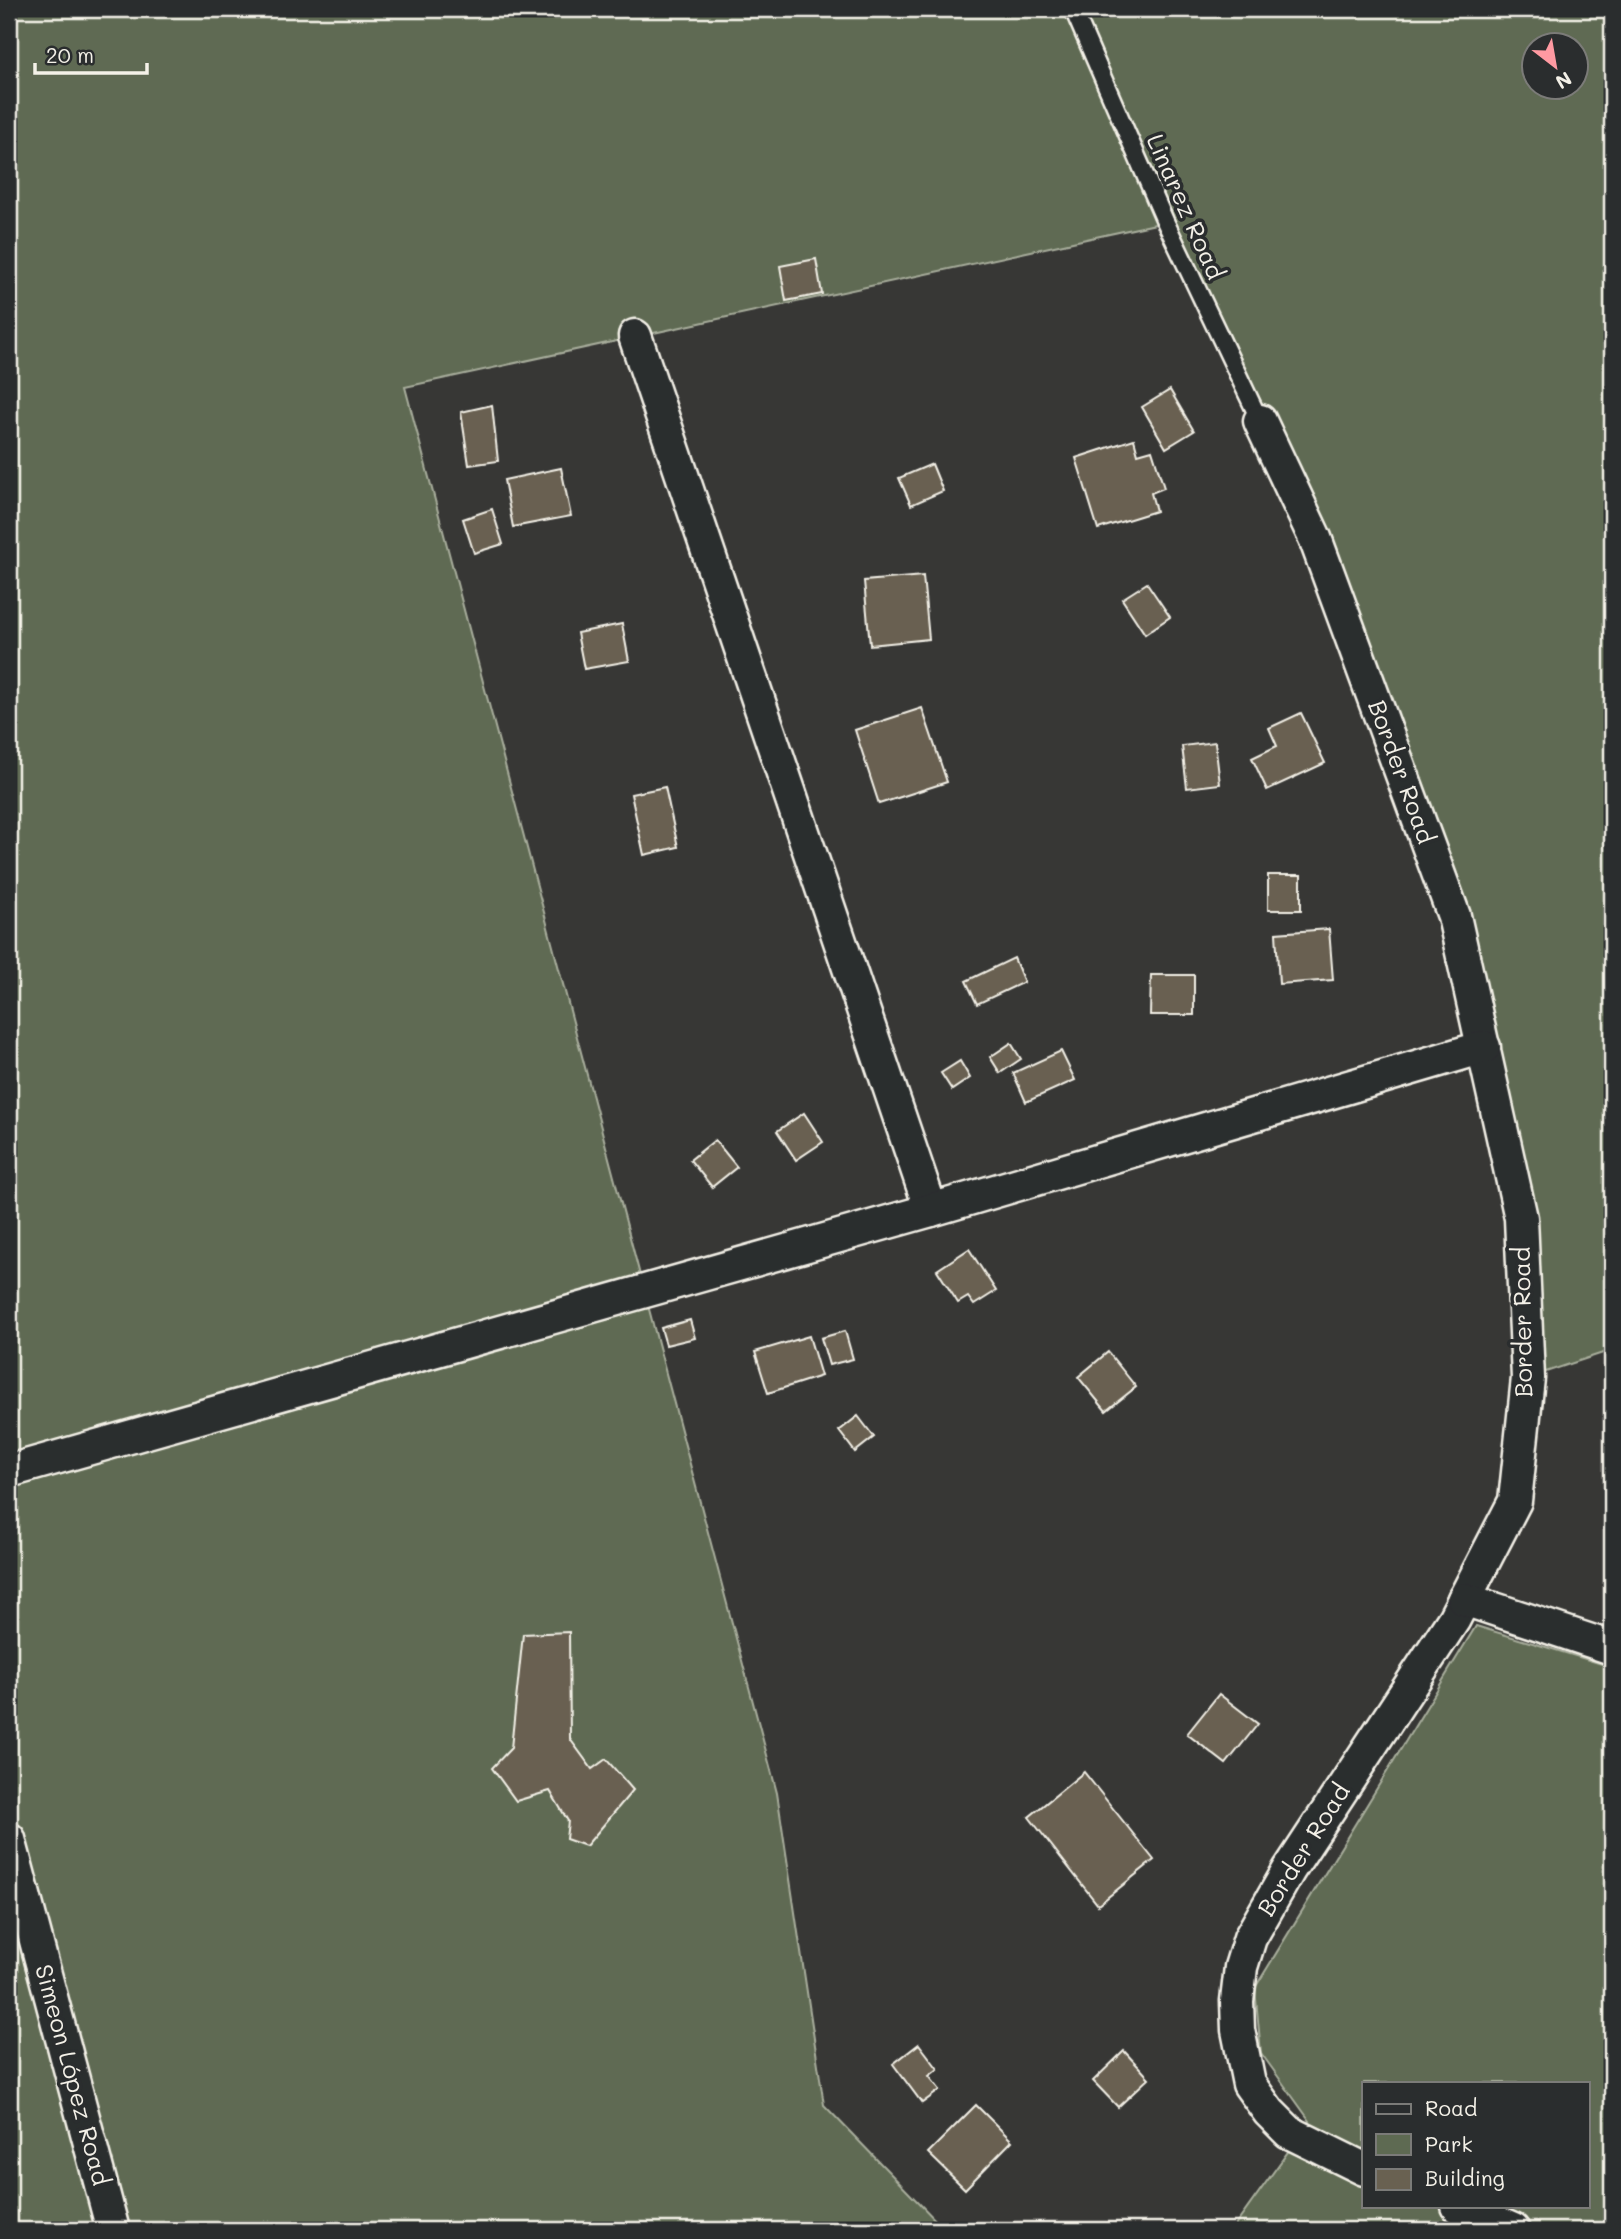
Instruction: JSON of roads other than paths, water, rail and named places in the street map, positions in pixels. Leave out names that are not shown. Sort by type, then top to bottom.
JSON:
[{"type":"street","points":[[635,336],[931,1210]]},
{"type":"street","name":"Border Road","points":[[1260,422],[1315,538],[1454,916],[1521,1218],[1528,1378],[1515,1501],[1464,1599],[1289,1870],[1250,1938],[1241,1967],[1237,2001],[1238,2030],[1248,2084],[1269,2112],[1289,2132],[1362,2168]]},
{"type":"street","points":[[9,1471],[931,1210],[1484,1047]]},
{"type":"street","points":[[1464,1599],[1612,1648]]},
{"type":"street","name":"Simeon López Road","points":[[9,1839],[113,2230]]},
{"type":"street","points":[[1463,2208],[1513,2230]]},
{"type":"lane","name":"Linarez Road","points":[[1073,9],[1165,222],[1260,422]]}]
